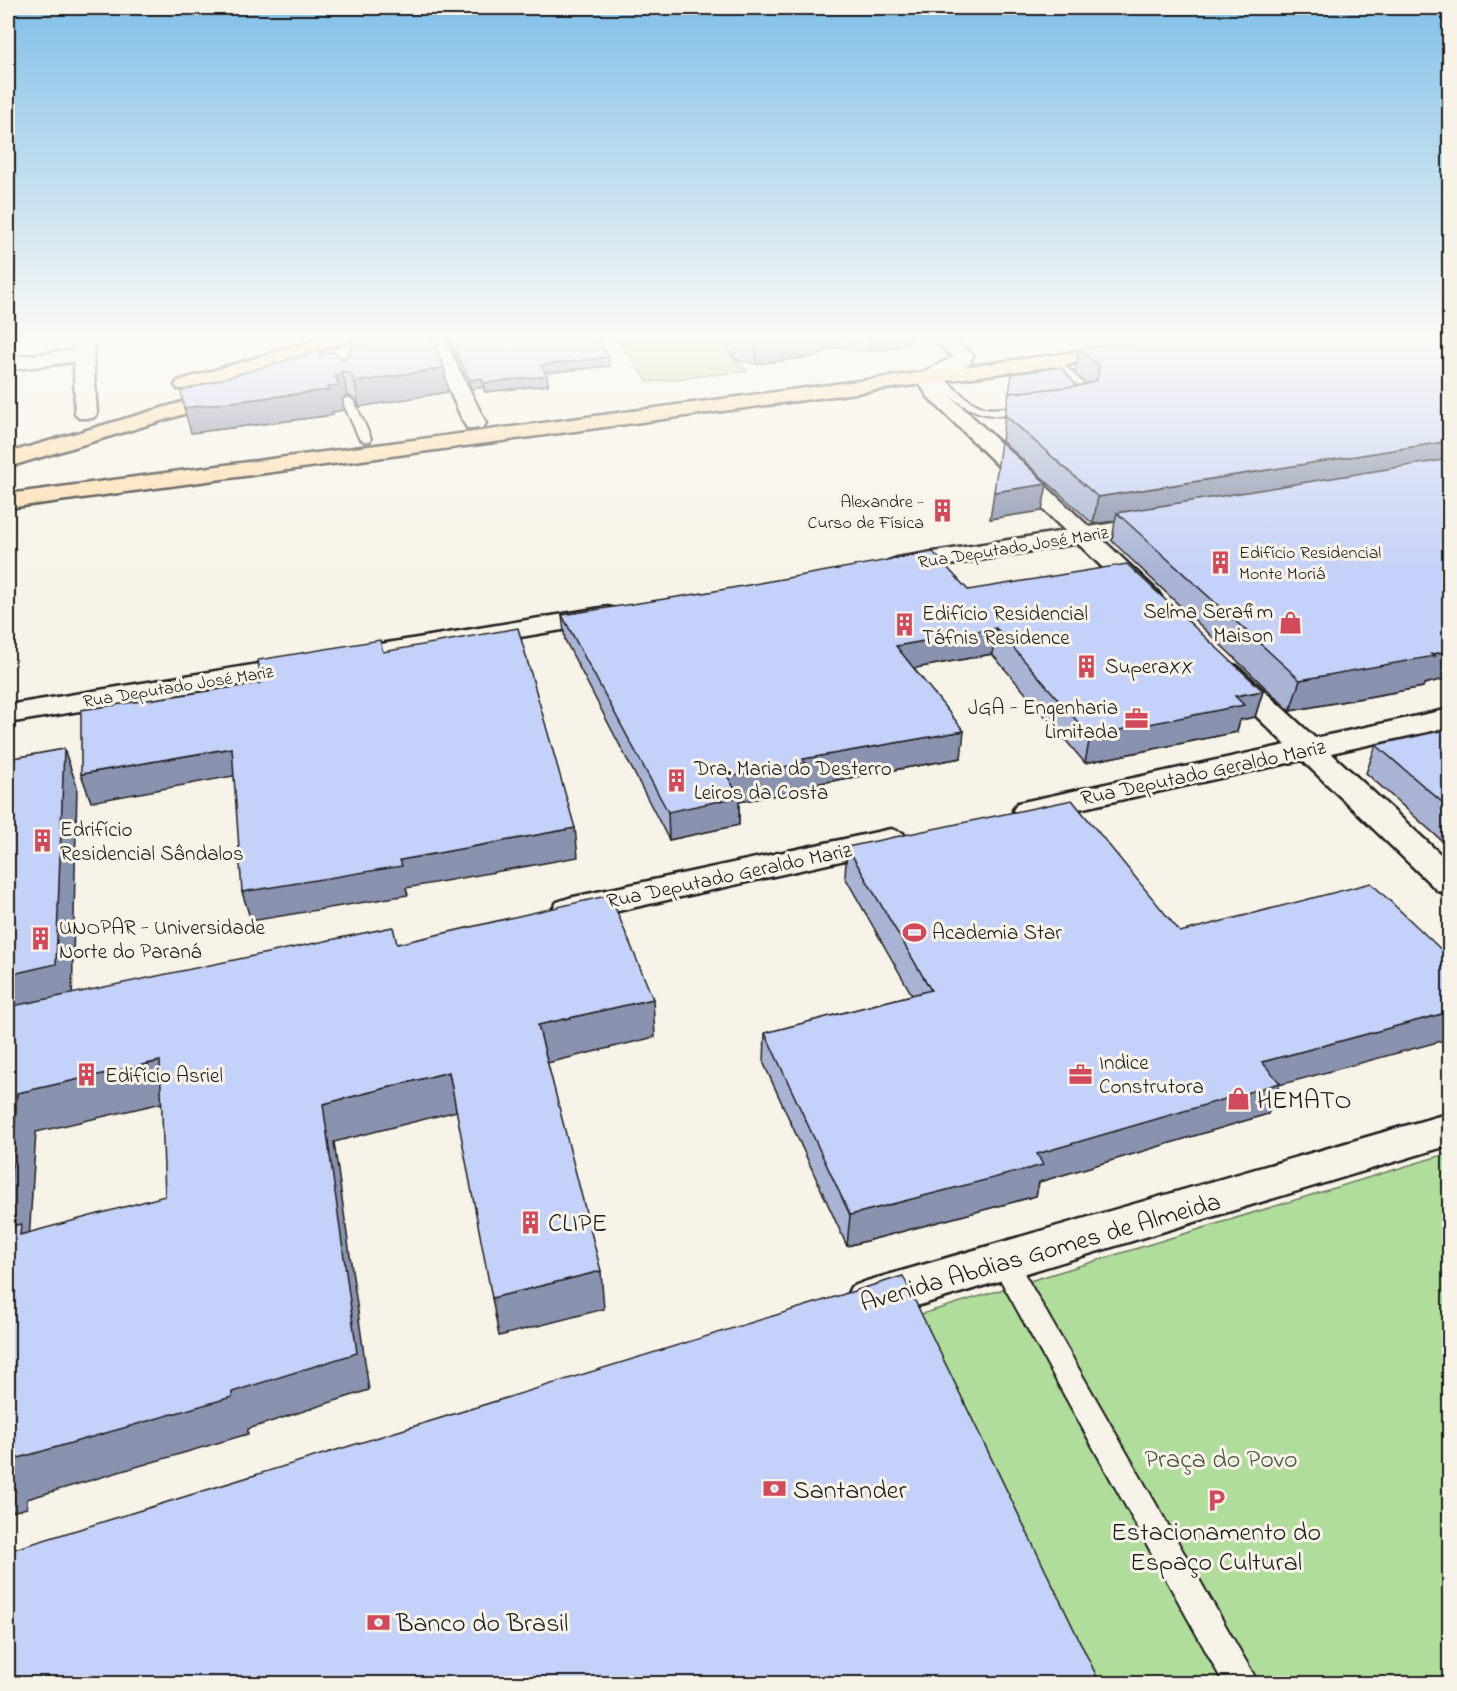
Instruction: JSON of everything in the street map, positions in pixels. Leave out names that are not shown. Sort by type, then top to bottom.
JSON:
[{"type":"main road","points":[[64,421],[80,416]]},
{"type":"main road","points":[[8,459],[156,416]]},
{"type":"main road","points":[[8,484],[526,416]]},
{"type":"main road","points":[[8,501],[644,416]]},
{"type":"street","points":[[472,416],[475,423]]},
{"type":"street","points":[[959,416],[1169,618]]},
{"type":"street","name":"Rua Deputado José Mariz","points":[[870,571],[1186,519]]},
{"type":"street","name":"Rua Deputado José Mariz","points":[[8,714],[633,610]]},
{"type":"street","points":[[1204,651],[1449,883]]},
{"type":"street","name":"Rua Deputado Geraldo Mariz","points":[[995,817],[1449,718]]},
{"type":"street","name":"Rua Deputado Geraldo Mariz","points":[[542,916],[926,832]]},
{"type":"street","name":"Avenida Abdias Gomes de Almeida","points":[[832,1312],[1449,1129]]},
{"type":"lane","points":[[355,416],[365,438]]},
{"type":"lane","points":[[1004,1262],[1244,1683]]},
{"type":"green space","name":"Praça do Povo","points":[[1449,1153],[1449,1683],[8,1683],[8,1593]]},
{"type":"building","points":[[1006,416],[1449,416],[1449,441],[1098,497]]},
{"type":"building","points":[[1001,442],[1047,484],[994,492]]},
{"type":"building","points":[[1449,459],[1449,651],[1431,654],[1435,656],[1300,680],[1117,513]]},
{"type":"building","points":[[933,552],[968,590],[1127,564],[1263,691],[1235,696],[1244,705],[1090,736],[996,628],[896,646],[964,731],[803,759],[805,763],[728,777],[739,797],[668,812],[562,615],[709,592]]},
{"type":"building","points":[[518,628],[575,828],[400,860],[402,866],[242,892],[232,748],[81,774],[81,710],[261,683],[258,660],[380,640],[383,652]]},
{"type":"building","points":[[1449,729],[1449,808],[1376,745]]},
{"type":"building","points":[[64,749],[56,964],[8,975],[8,759]]},
{"type":"building","points":[[1072,800],[1180,932],[1371,883],[1449,957],[1449,1012],[1262,1062],[1280,1083],[1037,1154],[1043,1165],[850,1215],[765,1033],[931,990],[847,847]]},
{"type":"building","points":[[610,895],[653,999],[538,1025],[601,1271],[492,1298],[449,1072],[323,1104],[357,1353],[232,1392],[232,1397],[8,1461],[8,1227],[21,1224],[20,1235],[165,1196],[160,1061],[17,1093],[8,1214],[8,1007],[393,927],[397,944]]},
{"type":"building","points":[[903,1276],[1100,1683],[8,1683],[8,1551]]},
{"type":"place","name":"Alexandre - Curso de Física","points":[[942,511]]},
{"type":"place","name":"Edifício Residencial Monte Moriá","points":[[1221,562]]},
{"type":"place","name":"Selma Serafim Maison","points":[[1291,623]]},
{"type":"place","name":"Edifício Residencial Táfnis Residence","points":[[904,625]]},
{"type":"place","name":"SuperaXX","points":[[1087,666]]},
{"type":"place","name":"JGA - Engenharia Limitada","points":[[1136,719]]},
{"type":"place","name":"Dra. Maria do Desterro Leiros da Costa","points":[[676,780]]},
{"type":"place","name":"Edrifício Residencial Sândalos","points":[[42,841]]},
{"type":"place","name":"Academia Star","points":[[914,932]]},
{"type":"place","name":"UNOPAR - Universidade Norte do Paraná","points":[[41,939]]},
{"type":"place","name":"Indice Construtora","points":[[1081,1074]]},
{"type":"place","name":"Edifício Asriel","points":[[87,1075]]},
{"type":"place","name":"HEMATO","points":[[1239,1099]]},
{"type":"place","name":"CLIPE","points":[[530,1222]]},
{"type":"place","name":"Santander","points":[[775,1489]]},
{"type":"place","name":"Estacionamento do Espaço Cultural","points":[[1216,1500]]},
{"type":"place","name":"Banco do Brasil","points":[[378,1622]]}]
